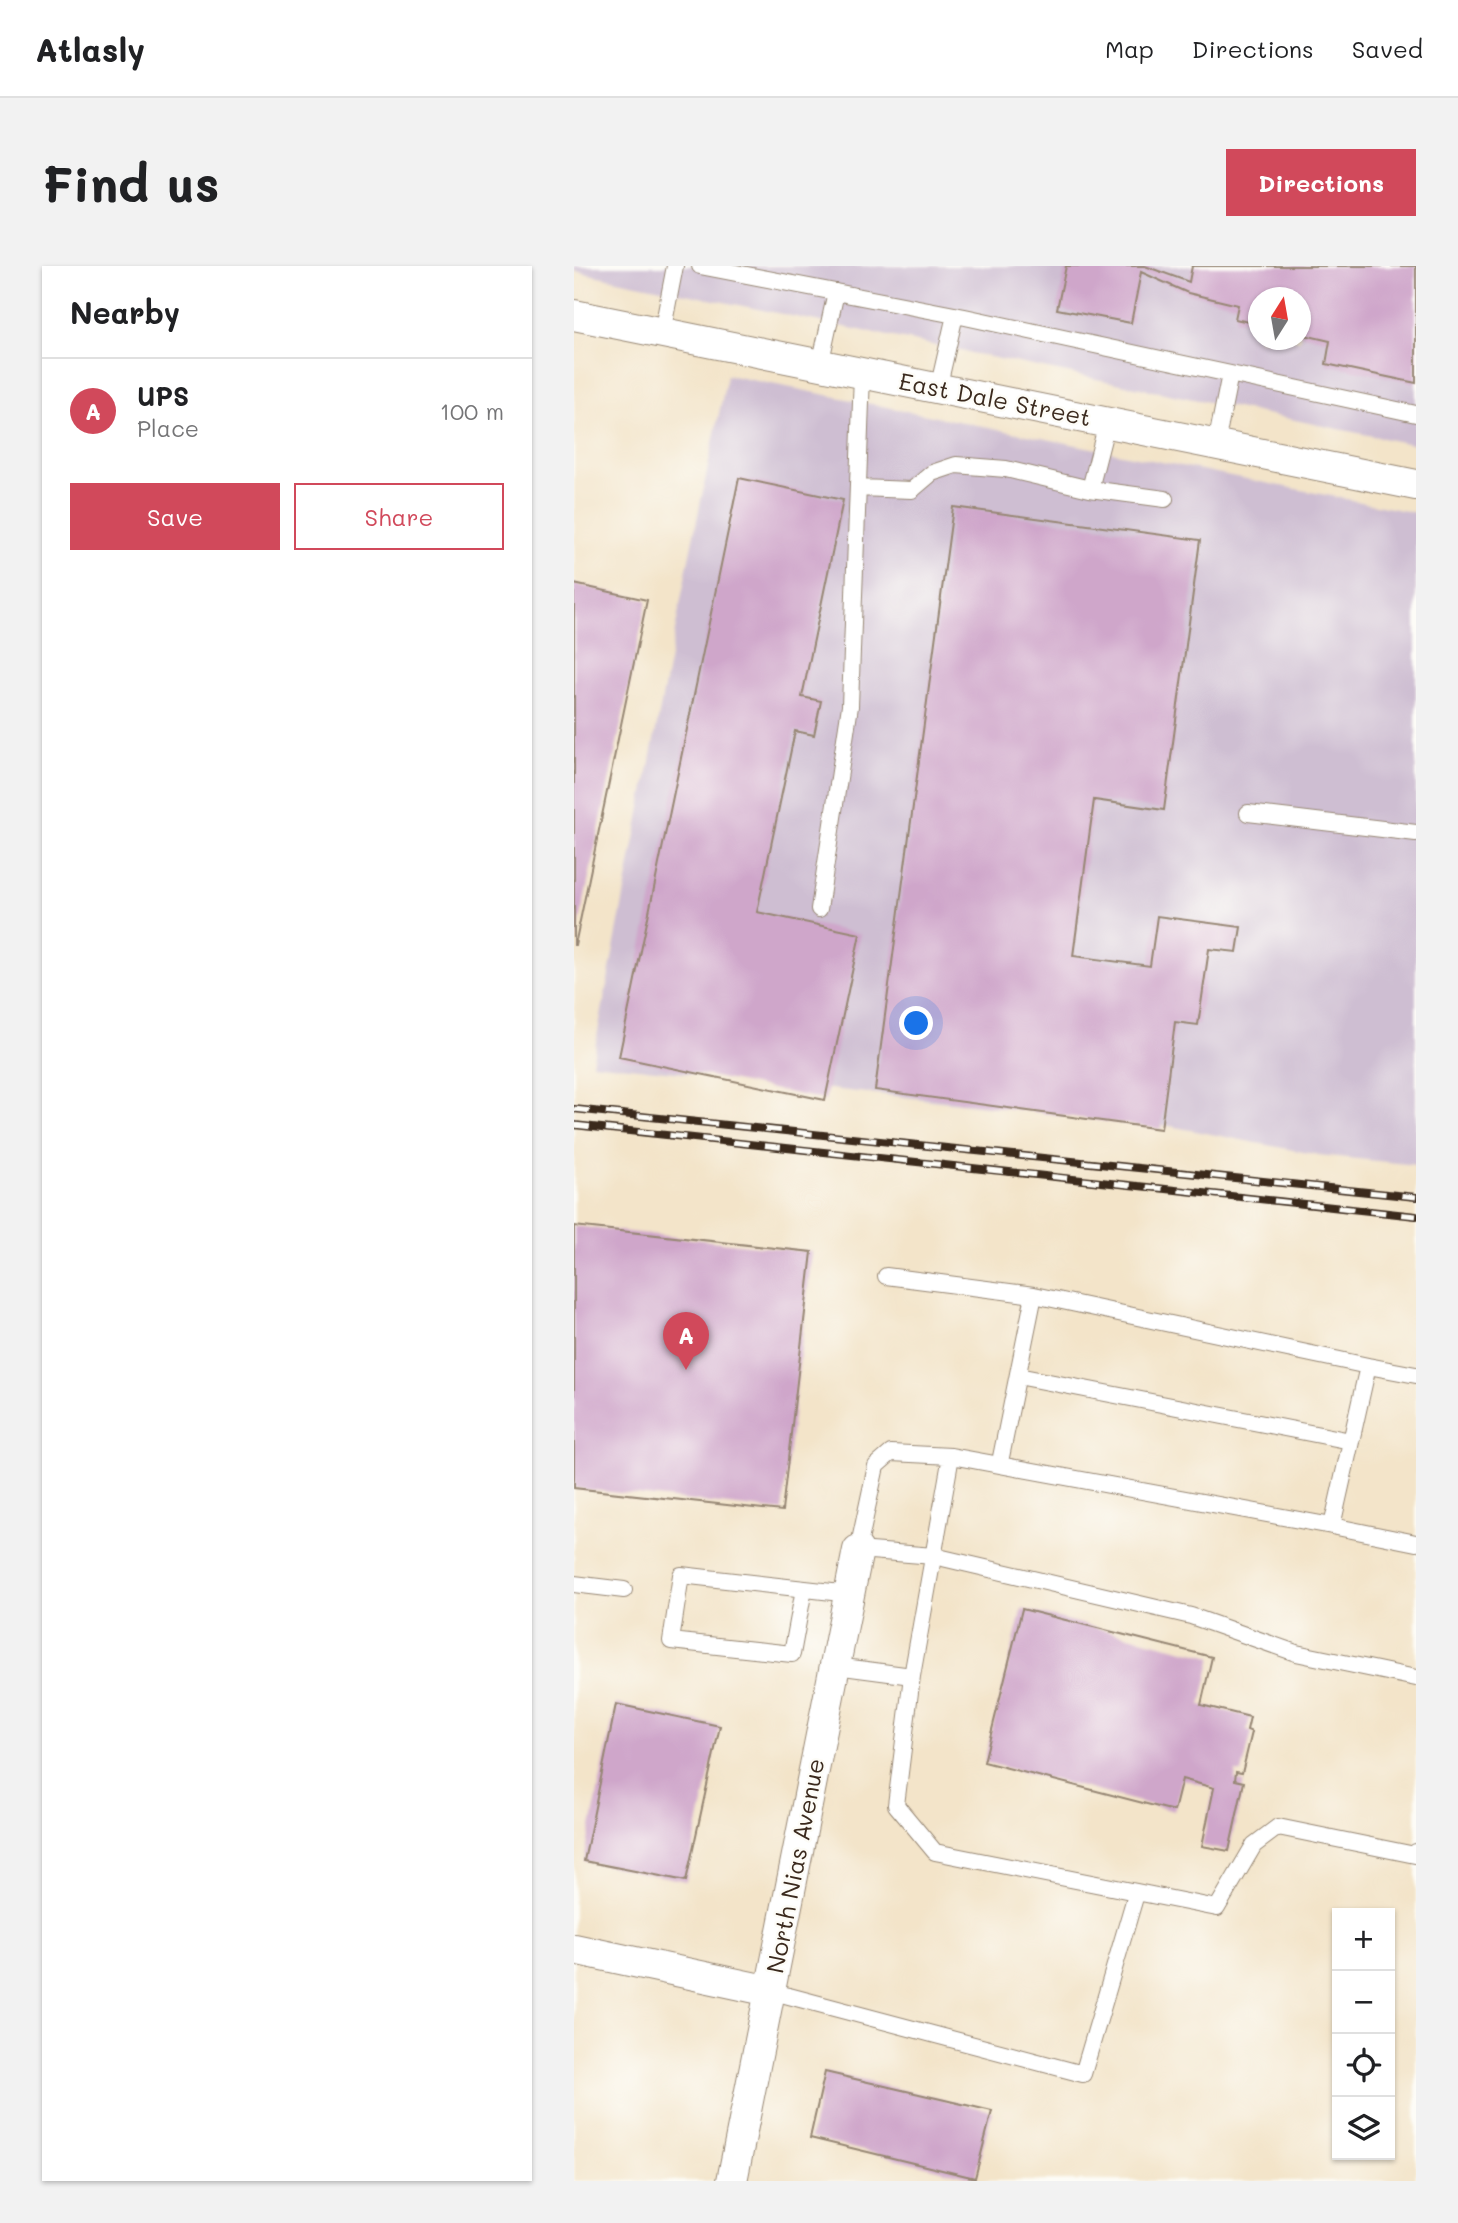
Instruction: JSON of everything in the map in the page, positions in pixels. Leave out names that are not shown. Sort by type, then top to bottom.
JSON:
[{"type":"street","name":"East Dale Street","points":[[574,315],[1416,485]]},
{"type":"street","name":"North Nias Avenue","points":[[732,2181],[858,1550]]},
{"type":"street","points":[[574,1949],[771,1992]]},
{"type":"lane","points":[[662,333],[675,266]]},
{"type":"lane","points":[[700,266],[955,315],[1416,414]]},
{"type":"lane","points":[[820,365],[836,292]]},
{"type":"lane","points":[[938,389],[955,315]]},
{"type":"lane","points":[[819,909],[850,706],[862,374]]},
{"type":"lane","points":[[1216,444],[1230,374]]},
{"type":"lane","points":[[1090,489],[1107,422]]},
{"type":"lane","points":[[859,488],[912,490],[932,473],[956,465],[1006,469],[1090,489],[1165,499]]},
{"type":"lane","points":[[1248,813],[1416,834]]},
{"type":"lane","points":[[886,1276],[1034,1295],[1416,1375]]},
{"type":"lane","points":[[1000,1462],[1034,1295]]},
{"type":"lane","points":[[1332,1526],[1368,1366]]},
{"type":"lane","points":[[1018,1376],[1351,1441]]},
{"type":"lane","points":[[1416,1541],[1000,1462],[951,1455],[891,1452],[876,1465],[858,1550],[934,1556],[1191,1616],[1296,1653],[1416,1678]]},
{"type":"lane","points":[[951,1455],[912,1676],[896,1805],[935,1852],[1217,1908],[1254,1845],[1278,1828],[1415,1855],[1416,1852]]},
{"type":"lane","points":[[804,1589],[792,1654],[671,1641],[681,1575],[850,1594]]},
{"type":"lane","points":[[574,1584],[624,1590]]},
{"type":"lane","points":[[836,1666],[912,1676]]},
{"type":"lane","points":[[771,1992],[1083,2074],[1136,1894]]},
{"type":"shaded area","points":[[574,266],[1416,266],[1416,445],[574,271]]},
{"type":"shaded area","points":[[727,375],[1416,513],[1416,1165],[1318,1155],[1170,1126],[592,1063]]},
{"type":"building","points":[[1066,266],[1145,266],[1189,282],[1192,266],[1416,266],[1416,383],[1326,364],[1330,341],[1311,337],[1311,287],[1248,287],[1248,322],[1235,319],[1238,305],[1188,293],[1141,272],[1131,323],[1057,309]]},
{"type":"building","points":[[739,478],[843,500],[802,697],[821,701],[814,735],[795,731],[757,912],[860,934],[825,1100],[619,1057]]},
{"type":"building","points":[[953,507],[1200,540],[1164,810],[1094,800],[1073,956],[1150,966],[1157,916],[1241,927],[1237,952],[1209,949],[1198,1025],[1175,1022],[1161,1129],[875,1090]]},
{"type":"building","points":[[574,584],[647,600],[575,945],[574,945]]},
{"type":"building","points":[[574,1226],[812,1252],[782,1511],[574,1488]]},
{"type":"building","points":[[1022,1609],[1212,1657],[1201,1705],[1250,1717],[1247,1730],[1252,1732],[1242,1773],[1236,1772],[1235,1780],[1244,1782],[1229,1851],[1202,1846],[1214,1788],[1182,1779],[1174,1811],[984,1762]]},
{"type":"building","points":[[616,1704],[720,1726],[686,1881],[584,1861]]},
{"type":"building","points":[[825,2072],[992,2111],[975,2178],[810,2138]]},
{"type":"railway","points":[[574,1109],[1416,1197]]},
{"type":"railway","points":[[574,1125],[1416,1216]]},
{"type":"place","name":"UPS","points":[[686,1370]]}]
